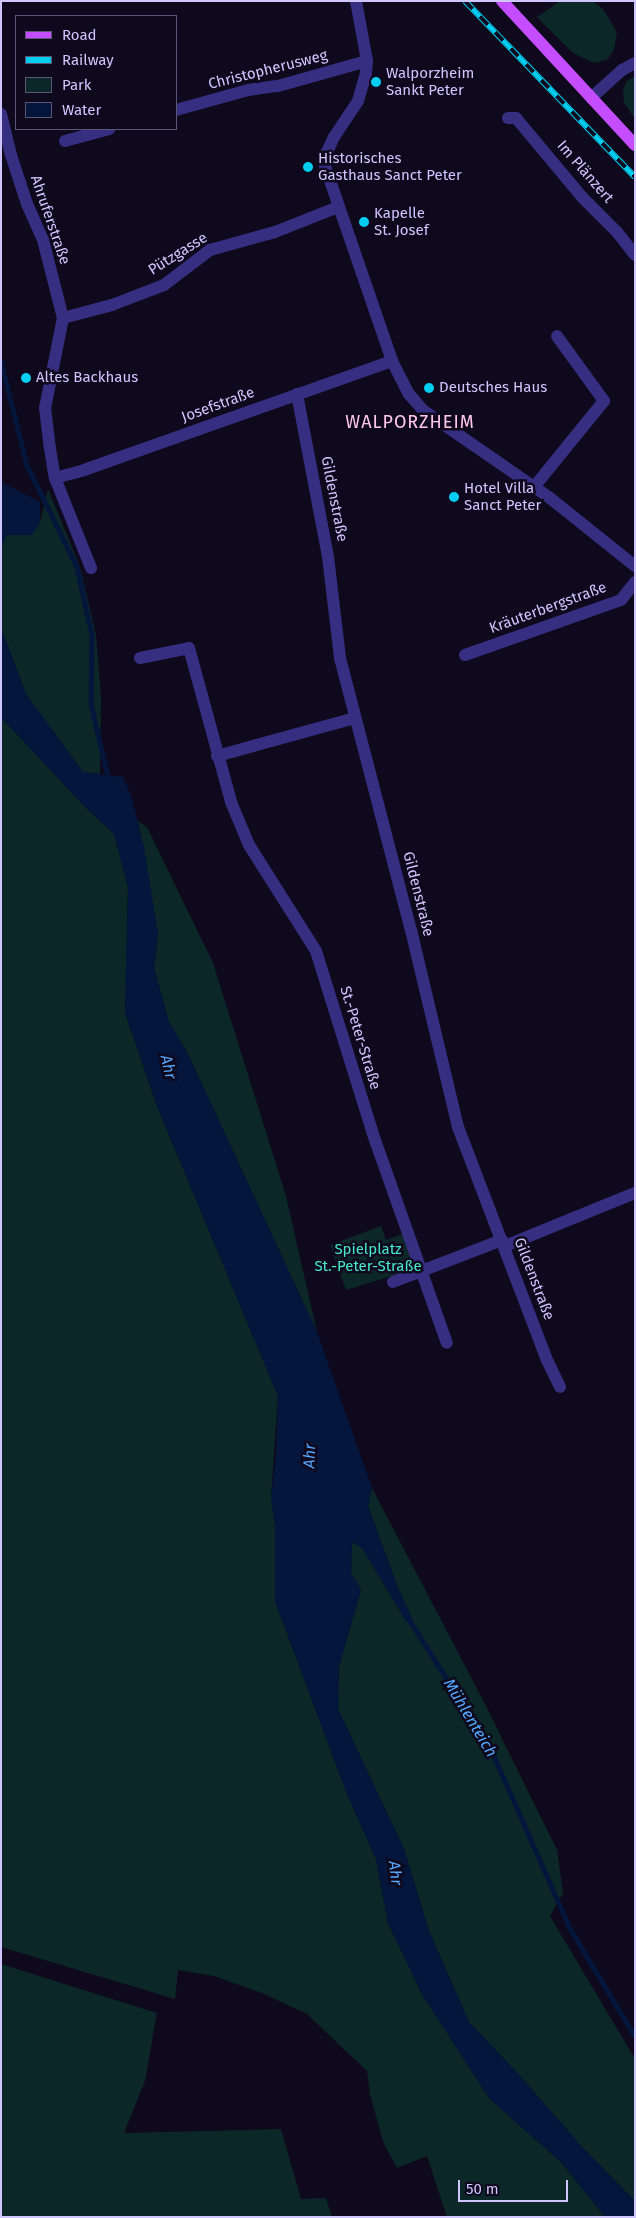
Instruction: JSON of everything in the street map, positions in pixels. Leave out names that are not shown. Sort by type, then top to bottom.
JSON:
[{"type":"main road","points":[[502,1],[635,145]]},
{"type":"street","points":[[356,1],[367,61],[366,74],[358,101],[327,152],[325,166],[392,361],[409,394],[424,411],[534,487],[635,566]]},
{"type":"street","name":"Christopherusweg","points":[[178,109],[367,61]]},
{"type":"street","points":[[590,98],[622,70],[635,63]]},
{"type":"street","name":"Ahruferstraße","points":[[1,114],[11,155],[27,204],[43,240],[63,318],[45,408],[61,476],[91,568]]},
{"type":"street","name":"Im Plänzert","points":[[508,118],[516,118],[582,197],[617,232],[635,255]]},
{"type":"street","points":[[65,141],[105,130]]},
{"type":"street","name":"Pützgasse","points":[[63,318],[112,305],[164,285],[210,250],[276,232],[338,208]]},
{"type":"street","points":[[534,487],[604,401],[557,336]]},
{"type":"street","name":"Josefstraße","points":[[61,476],[84,470],[392,361]]},
{"type":"street","name":"Gildenstraße","points":[[297,394],[328,557],[340,658],[411,930],[458,1127],[504,1243],[546,1358],[560,1387]]},
{"type":"street","name":"Kräuterbergstraße","points":[[465,656],[621,600],[635,582]]},
{"type":"street","name":"St.-Peter-Straße","points":[[140,658],[189,648],[231,802],[249,846],[316,951],[375,1140],[448,1343]]},
{"type":"street","points":[[217,756],[355,718]]},
{"type":"street","points":[[393,1282],[504,1243],[635,1193]]},
{"type":"green space","points":[[560,1],[593,1],[603,9],[617,32],[614,50],[607,60],[594,63],[573,53],[537,17]]},
{"type":"green space","points":[[635,76],[635,119],[624,103],[623,91],[626,82]]},
{"type":"green space","points":[[48,489],[80,567],[96,635],[101,697],[100,774],[83,772],[26,694],[1,628],[1,547],[7,535],[32,534],[40,522]]},
{"type":"green space","points":[[1,717],[87,809],[114,834],[128,887],[125,1013],[157,1106],[278,1396],[271,1497],[275,1525],[275,1601],[347,1794],[376,1859],[388,1923],[422,1994],[489,2098],[562,2163],[605,2217],[447,2217],[427,2156],[397,2168],[384,2144],[370,2095],[367,2071],[307,2014],[262,1993],[214,1976],[178,1970],[175,1999],[1,1947]]},
{"type":"green space","points":[[138,821],[147,827],[213,963],[286,1196],[317,1332],[187,1052],[169,1022],[154,968],[158,934]]},
{"type":"green space","name":"Spielplatz St.-Peter-Straße","points":[[381,1226],[386,1240],[403,1234],[415,1269],[346,1290],[330,1245]]},
{"type":"green space","points":[[372,1488],[486,1706],[557,1850],[563,1893],[550,1916],[635,2059],[635,2201],[582,2147],[521,2077],[469,2022],[429,1931],[404,1849],[338,1709],[339,1666],[361,1590],[351,1573],[352,1542],[362,1548],[406,1621],[412,1618],[398,1588],[368,1506]]},
{"type":"green space","points":[[1,1964],[157,2013],[145,2081],[124,2133],[281,2129],[301,2199],[326,2198],[332,2217],[1,2217]]},
{"type":"water","points":[[1,482],[40,502],[40,522],[32,535],[7,535],[1,547]]},
{"type":"water","name":"Ahr","points":[[1,628],[26,694],[83,772],[123,777],[131,795],[144,847],[158,934],[154,968],[169,1022],[187,1052],[317,1332],[372,1488],[368,1506],[398,1588],[412,1618],[406,1621],[362,1548],[352,1542],[351,1573],[361,1590],[339,1666],[338,1709],[404,1849],[429,1931],[469,2022],[521,2077],[582,2147],[635,2201],[635,2217],[605,2217],[562,2163],[489,2098],[422,1994],[388,1923],[376,1859],[347,1794],[275,1601],[275,1525],[271,1497],[276,1455],[278,1396],[157,1106],[125,1012],[128,887],[114,834],[87,809],[1,717]]},
{"type":"waterway","points":[[1,361],[27,465],[77,567],[92,635],[91,704],[109,781]]},
{"type":"waterway","name":"Mühlenteich","points":[[407,1616],[490,1747],[570,1928],[635,2036]]},
{"type":"railway","points":[[465,1],[635,177]]},
{"type":"place","name":"Walporzheim Sankt Peter","points":[[376,82]]},
{"type":"place","name":"Historisches Gasthaus Sanct Peter","points":[[308,167]]},
{"type":"place","name":"Kapelle St. Josef","points":[[364,222]]},
{"type":"place","name":"Altes Backhaus","points":[[26,378]]},
{"type":"place","name":"Deutsches Haus","points":[[429,388]]},
{"type":"place","name":"Hotel Villa Sanct Peter","points":[[454,497]]},
{"type":"district","name":"WALPORZHEIM","points":[[410,422]]}]
